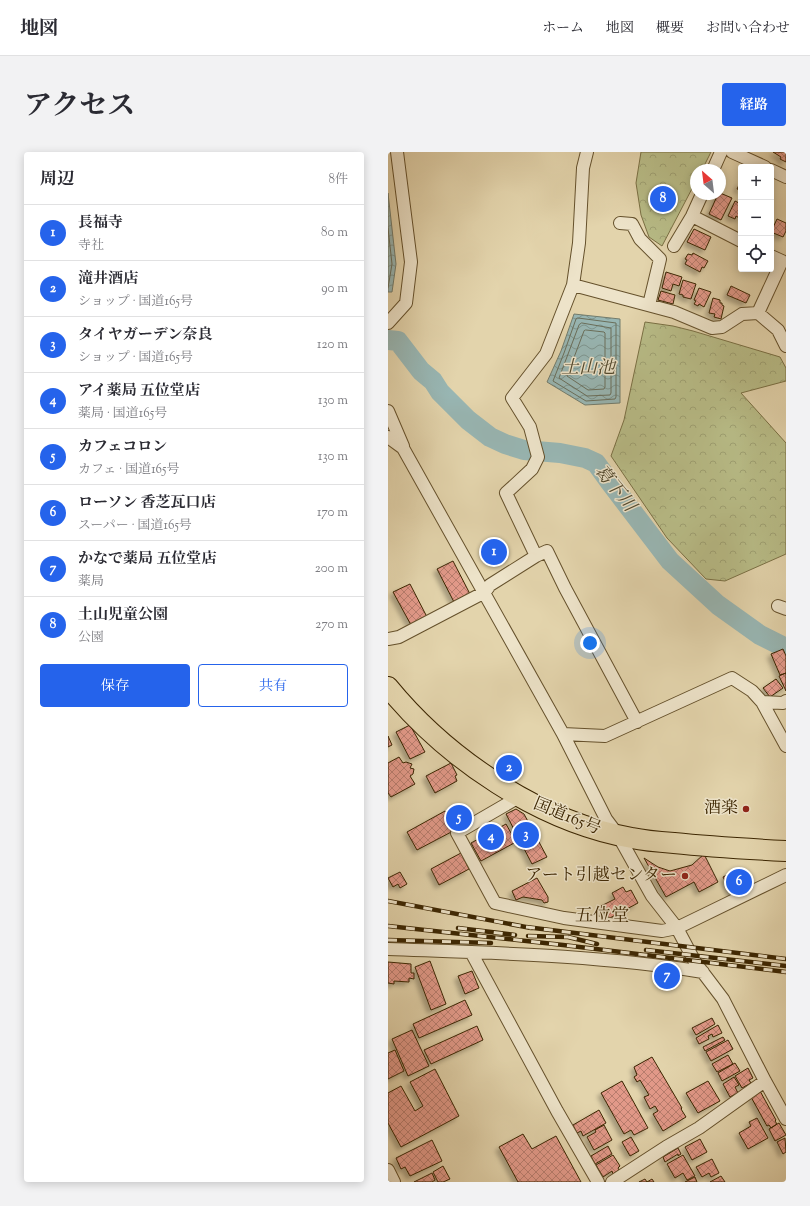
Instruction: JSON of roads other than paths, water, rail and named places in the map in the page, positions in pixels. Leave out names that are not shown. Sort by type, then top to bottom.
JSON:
[{"type":"highway","name":"国道165号","points":[[388,687],[399,701],[427,730],[462,759],[519,798],[572,821],[597,830],[634,838],[692,845],[786,851]]},
{"type":"street","points":[[388,323],[406,303],[411,262],[398,152]]},
{"type":"street","points":[[536,556],[506,493],[532,469],[538,456],[530,426],[512,398],[546,354],[573,285],[579,243],[583,168],[587,152]]},
{"type":"street","points":[[716,164],[721,152]]},
{"type":"street","points":[[732,152],[758,164]]},
{"type":"street","points":[[774,171],[786,177]]},
{"type":"street","points":[[674,246],[692,216],[699,200]]},
{"type":"street","points":[[692,216],[738,239]]},
{"type":"street","points":[[620,224],[632,224],[640,238],[660,259],[649,305]]},
{"type":"street","points":[[758,313],[782,261],[774,257]]},
{"type":"street","points":[[573,285],[674,312],[712,328],[722,327],[742,314],[758,313],[778,330],[786,346]]},
{"type":"street","points":[[388,411],[403,448],[485,592],[563,734],[606,819],[618,835],[652,896],[677,928],[695,962],[723,999],[764,1081],[786,1119]]},
{"type":"street","points":[[388,437],[403,448]]},
{"type":"street","points":[[388,640],[399,637],[485,592],[490,585],[536,556],[547,551],[636,722]]},
{"type":"street","points":[[563,734],[605,736],[732,678],[752,691],[762,702],[786,746]]},
{"type":"street","points":[[762,702],[786,701]]},
{"type":"street","points":[[519,798],[457,833],[495,903],[564,918],[662,931],[677,928],[786,875]]},
{"type":"street","points":[[388,949],[579,957],[702,972]]},
{"type":"street","points":[[471,952],[557,1112],[598,1182]]},
{"type":"street","points":[[612,1182],[699,1128],[764,1081]]},
{"type":"street","points":[[388,1170],[394,1182]]},
{"type":"water","points":[[388,193],[396,264],[392,292],[388,292]]},
{"type":"water","name":"土山池","points":[[574,314],[620,319],[620,403],[585,405],[547,382],[561,351]]},
{"type":"waterway","name":"葛下川","points":[[388,340],[398,341],[421,371],[433,381],[440,392],[468,420],[490,437],[524,450],[560,453],[585,458],[596,463],[670,561],[718,605],[760,635],[786,648]]},
{"type":"railway","points":[[388,901],[531,928]]},
{"type":"railway","points":[[388,926],[563,945],[786,972]]},
{"type":"railway","points":[[526,927],[786,959]]},
{"type":"railway","points":[[458,928],[515,935]]},
{"type":"railway","points":[[528,936],[568,937]]},
{"type":"railway","points":[[568,937],[597,944]]},
{"type":"railway","points":[[388,940],[491,943]]},
{"type":"railway","points":[[646,950],[786,966]]},
{"type":"place","name":"土山児童公園","points":[[663,199]]},
{"type":"place","name":"長福寺","points":[[494,552]]},
{"type":"place","name":"滝井酒店","points":[[509,768]]},
{"type":"place","name":"酒楽","points":[[746,809]]},
{"type":"place","name":"カフェコロン","points":[[459,818]]},
{"type":"place","name":"タイヤガーデン奈良","points":[[526,835]]},
{"type":"place","name":"アイ薬局 五位堂店","points":[[491,837]]},
{"type":"place","name":"アート引越センター","points":[[685,876]]},
{"type":"place","name":"ローソン 香芝瓦口店","points":[[739,882]]},
{"type":"place","name":"かなで薬局 五位堂店","points":[[667,976]]},
{"type":"district","name":"五位堂","points":[[602,917]]}]
